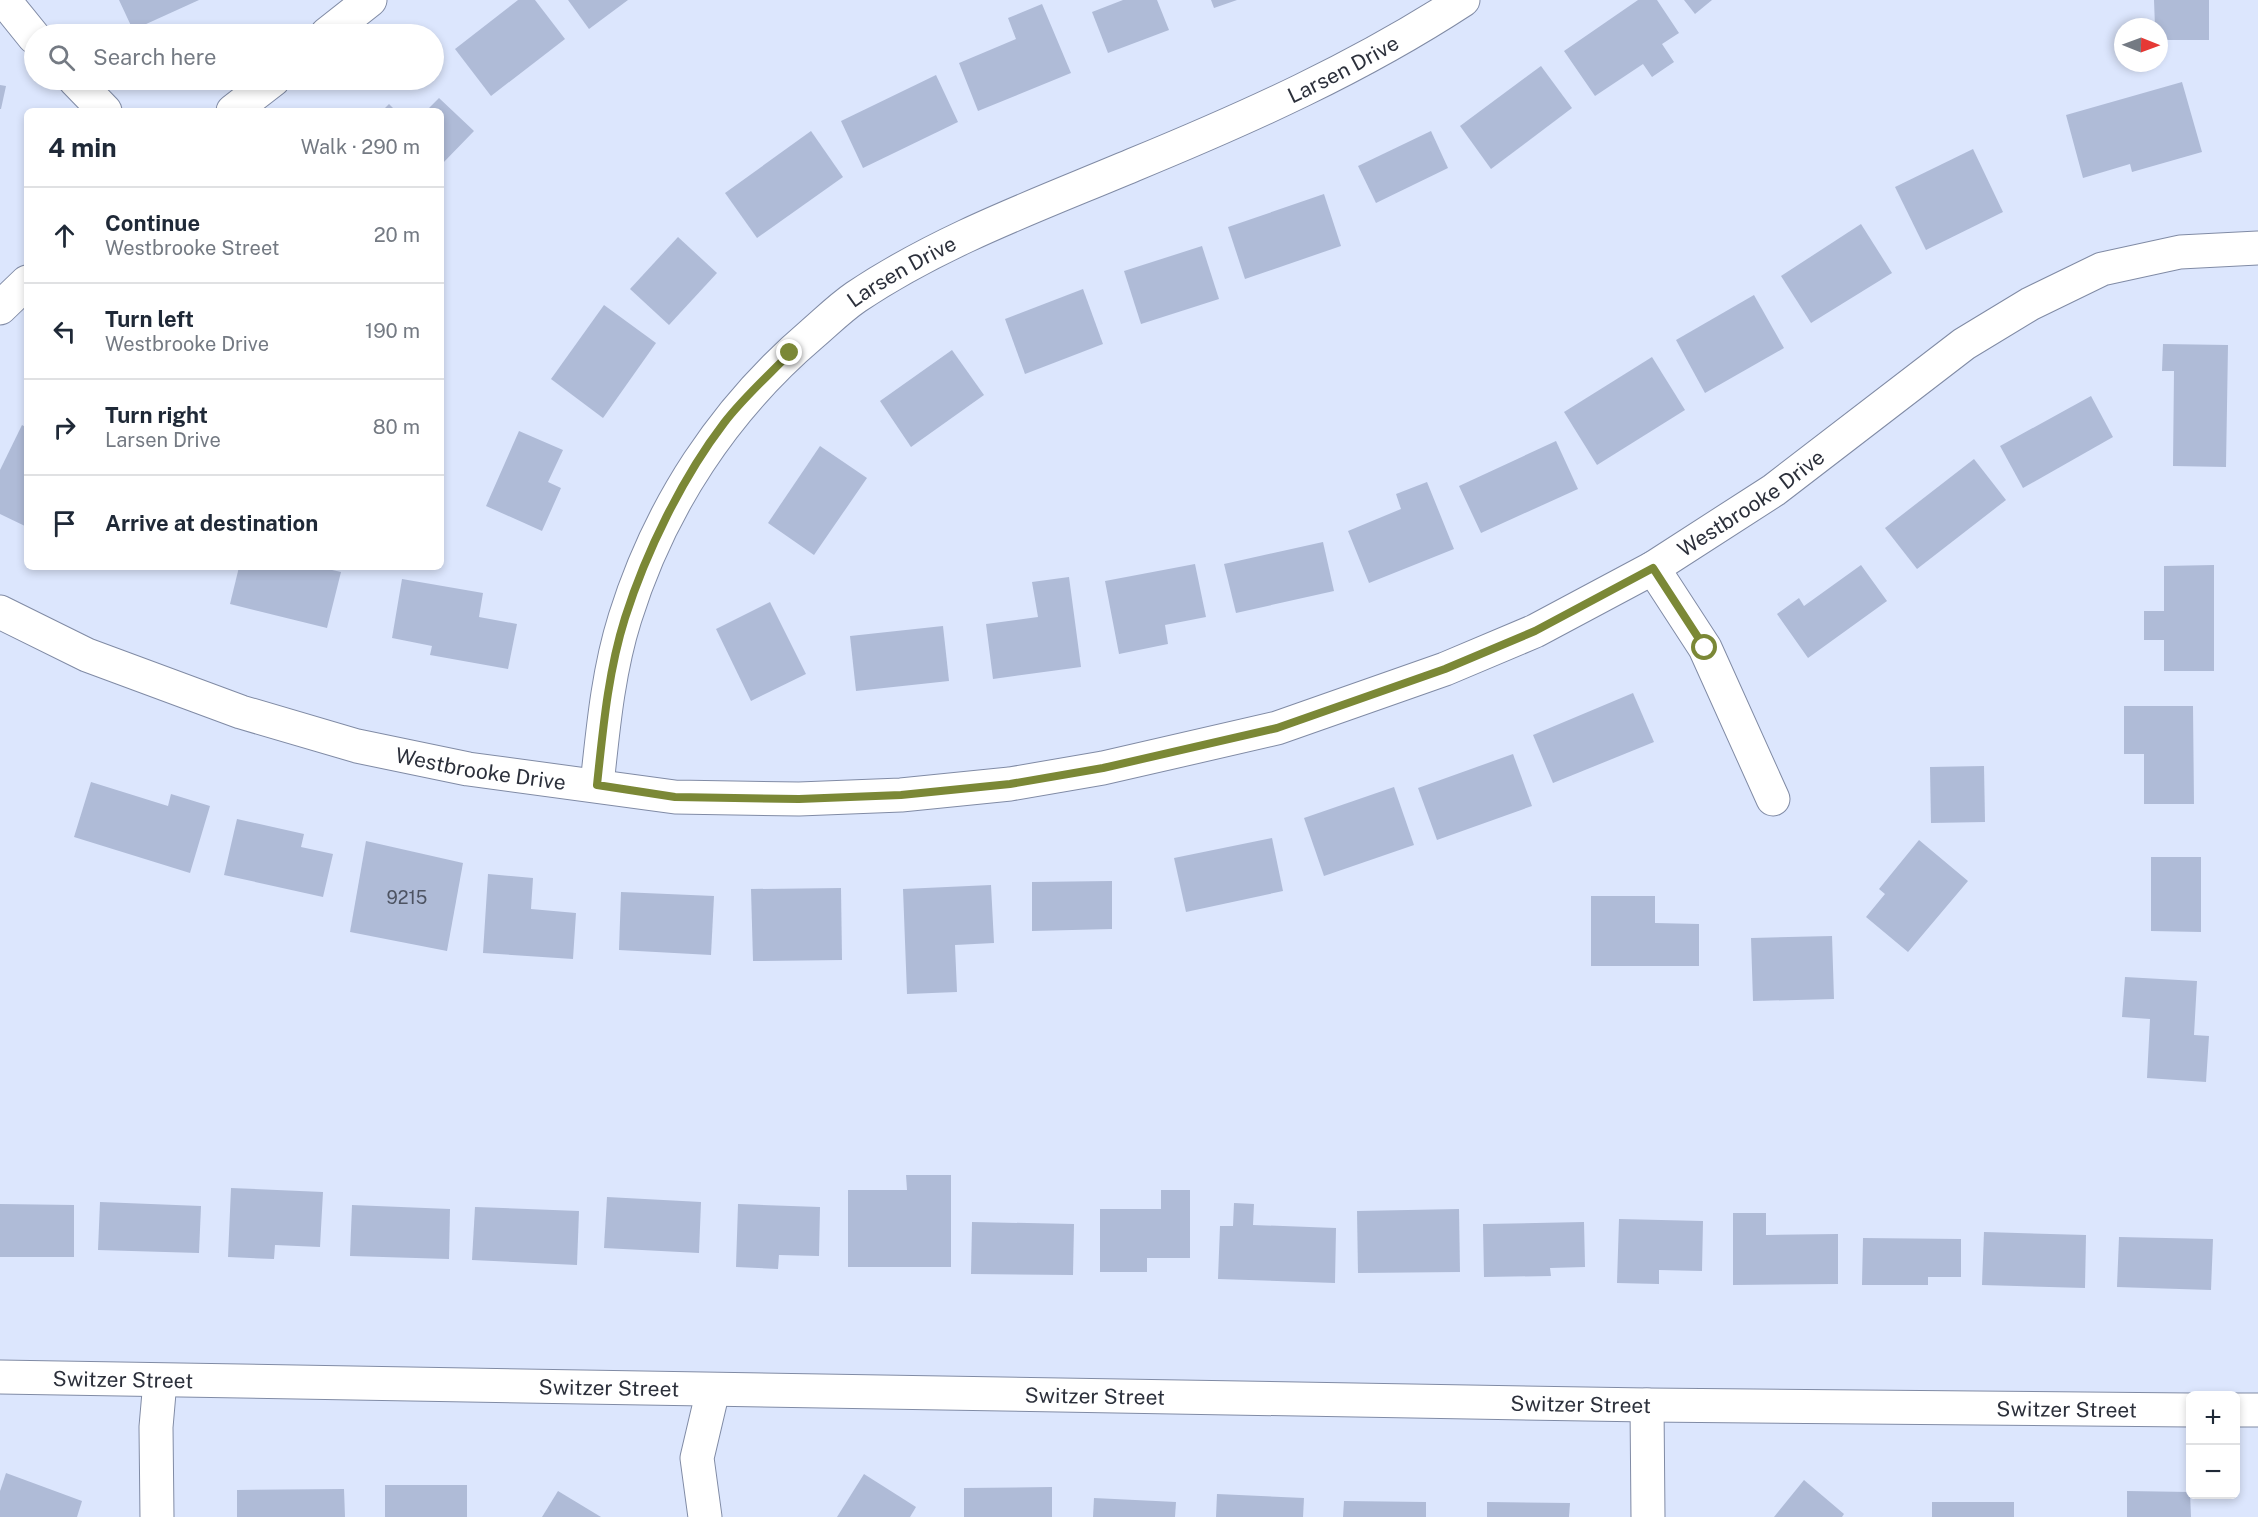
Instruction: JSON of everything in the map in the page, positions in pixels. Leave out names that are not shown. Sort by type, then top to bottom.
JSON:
[{"type":"street","points":[[4,0],[24,25]]},
{"type":"street","points":[[340,24],[370,0]]},
{"type":"street","name":"Larsen Drive","points":[[597,785],[606,701],[625,618],[654,547],[687,477],[725,422],[790,353],[853,299],[908,265],[980,229],[1205,135],[1311,87],[1413,33],[1463,0]]},
{"type":"street","points":[[85,90],[102,108]]},
{"type":"street","points":[[237,108],[260,90]]},
{"type":"street","name":"Westbrooke Drive","points":[[0,612],[87,655],[241,712],[357,746],[468,769],[675,797],[799,799],[901,795],[1010,784],[1103,768],[1277,728],[1445,669],[1535,631],[1653,568],[1774,490],[1964,344],[2030,304],[2102,269],[2180,252],[2258,248]]},
{"type":"street","points":[[0,308],[24,285]]},
{"type":"street","points":[[1653,568],[1705,648],[1773,799]]},
{"type":"street","name":"Switzer Street","points":[[0,1377],[1647,1405],[2186,1410]]},
{"type":"street","points":[[157,1517],[156,1427],[160,1381]]},
{"type":"street","points":[[705,1517],[697,1458],[713,1390]]},
{"type":"street","points":[[1647,1405],[1648,1517]]},
{"type":"street","points":[[2240,1410],[2258,1410]]},
{"type":"building","points":[[119,0],[199,0],[146,24],[130,24]]},
{"type":"building","points":[[518,0],[535,0],[565,39],[491,96],[455,49]]},
{"type":"building","points":[[568,0],[628,0],[589,29]]},
{"type":"building","points":[[1123,0],[1157,0],[1169,30],[1108,53],[1092,12]]},
{"type":"building","points":[[1211,0],[1237,0],[1214,8]]},
{"type":"building","points":[[1638,0],[1657,0],[1679,33],[1662,44],[1674,62],[1652,77],[1643,64],[1595,96],[1564,51]]},
{"type":"building","points":[[1684,0],[1712,0],[1695,14]]},
{"type":"building","points":[[2154,0],[2209,0],[2209,40],[2168,40],[2168,18],[2155,18]]},
{"type":"building","points":[[1042,4],[1071,73],[978,111],[959,63],[1016,39],[1008,18]]},
{"type":"building","points":[[1541,66],[1572,108],[1491,169],[1460,126]]},
{"type":"building","points":[[936,75],[958,122],[863,168],[841,121]]},
{"type":"building","points":[[2182,82],[2202,152],[2132,172],[2130,164],[2083,178],[2066,115]]},
{"type":"building","points":[[0,85],[6,86],[1,109],[0,109]]},
{"type":"building","points":[[439,98],[474,131],[444,162],[444,108],[429,108]]},
{"type":"building","points":[[811,131],[843,177],[757,238],[725,193]]},
{"type":"building","points":[[1431,131],[1448,168],[1376,203],[1358,166]]},
{"type":"building","points":[[1973,149],[2003,212],[1926,250],[1895,187]]},
{"type":"building","points":[[1324,194],[1341,246],[1245,279],[1228,227]]},
{"type":"building","points":[[1861,224],[1892,273],[1811,323],[1781,276]]},
{"type":"building","points":[[678,237],[717,273],[669,325],[630,289]]},
{"type":"building","points":[[1202,246],[1219,299],[1141,324],[1124,271]]},
{"type":"building","points":[[1083,289],[1103,344],[1025,374],[1005,319]]},
{"type":"building","points":[[1754,295],[1784,348],[1705,393],[1676,340]]},
{"type":"building","points":[[604,305],[656,343],[603,418],[551,379]]},
{"type":"building","points":[[2163,344],[2228,345],[2226,467],[2173,466],[2174,371],[2162,371]]},
{"type":"building","points":[[952,350],[984,395],[911,447],[880,401]]},
{"type":"building","points":[[1652,357],[1685,410],[1597,465],[1564,412]]},
{"type":"building","points":[[2091,396],[2113,437],[2023,488],[2000,446]]},
{"type":"building","points":[[22,425],[24,426],[24,526],[0,514],[0,470]]},
{"type":"building","points":[[519,431],[563,450],[548,482],[561,488],[542,531],[486,506]]},
{"type":"building","points":[[1556,441],[1578,489],[1481,533],[1459,486]]},
{"type":"building","points":[[820,446],[867,478],[814,555],[768,523]]},
{"type":"building","points":[[1974,459],[2006,500],[1917,569],[1885,528]]},
{"type":"building","points":[[1427,482],[1454,549],[1369,583],[1348,531],[1401,509],[1396,494]]},
{"type":"building","points":[[1323,542],[1334,591],[1236,613],[1224,564]]},
{"type":"building","points":[[1195,564],[1206,617],[1165,625],[1168,644],[1119,654],[1105,581]]},
{"type":"building","points":[[1861,565],[1887,601],[1808,658],[1777,614],[1799,598],[1804,606]]},
{"type":"building","points":[[2214,565],[2214,671],[2164,671],[2164,640],[2144,640],[2144,611],[2164,611],[2164,566]]},
{"type":"building","points":[[238,570],[332,570],[341,572],[327,628],[230,604]]},
{"type":"building","points":[[1069,577],[1081,667],[993,679],[986,624],[1038,617],[1032,582]]},
{"type":"building","points":[[402,579],[483,593],[479,617],[517,624],[508,669],[430,655],[432,646],[392,638]]},
{"type":"building","points":[[770,602],[806,674],[751,701],[716,629]]},
{"type":"building","points":[[943,626],[949,681],[856,691],[850,636]]},
{"type":"building","points":[[1633,693],[1654,742],[1553,783],[1533,735]]},
{"type":"building","points":[[2124,706],[2193,706],[2194,804],[2144,804],[2144,754],[2124,754]]},
{"type":"building","points":[[1513,754],[1532,806],[1437,840],[1418,788]]},
{"type":"building","points":[[1984,766],[1985,822],[1931,823],[1930,767]]},
{"type":"building","points":[[91,782],[168,806],[171,794],[210,806],[190,873],[74,837]]},
{"type":"building","points":[[1394,787],[1414,845],[1324,876],[1304,818]]},
{"type":"building","points":[[237,819],[304,834],[301,847],[333,854],[323,897],[224,875]]},
{"type":"building","points":[[1272,838],[1283,891],[1186,912],[1174,858]]},
{"type":"building","points":[[1919,840],[1968,881],[1908,952],[1866,917],[1885,894],[1879,889]]},
{"type":"building","points":[[366,841],[463,863],[447,951],[350,932]]},
{"type":"building","points":[[2151,857],[2201,857],[2201,932],[2151,931]]},
{"type":"building","points":[[488,874],[533,878],[531,909],[576,913],[573,959],[483,953]]},
{"type":"building","points":[[1112,881],[1112,929],[1032,931],[1032,882]]},
{"type":"building","points":[[991,885],[994,943],[955,945],[957,992],[907,994],[903,889]]},
{"type":"building","points":[[841,888],[842,960],[753,961],[751,889]]},
{"type":"building","points":[[621,892],[714,896],[711,955],[619,950]]},
{"type":"building","points":[[1591,896],[1655,896],[1655,923],[1699,924],[1699,966],[1591,966]]},
{"type":"building","points":[[1832,936],[1834,999],[1753,1001],[1751,938]]},
{"type":"building","points":[[2125,977],[2197,981],[2194,1035],[2209,1036],[2206,1082],[2147,1078],[2150,1019],[2122,1017]]},
{"type":"building","points":[[906,1175],[951,1175],[951,1267],[848,1267],[848,1190],[907,1190]]},
{"type":"building","points":[[231,1188],[323,1192],[320,1247],[275,1245],[274,1259],[228,1257]]},
{"type":"building","points":[[1161,1190],[1190,1190],[1190,1258],[1147,1258],[1147,1272],[1100,1272],[1100,1209],[1161,1209]]},
{"type":"building","points":[[607,1197],[701,1202],[699,1253],[604,1248]]},
{"type":"building","points":[[100,1202],[201,1206],[199,1253],[98,1250]]},
{"type":"building","points":[[1234,1203],[1254,1204],[1253,1225],[1336,1228],[1335,1283],[1218,1279],[1220,1226],[1233,1226]]},
{"type":"building","points":[[0,1204],[74,1205],[74,1257],[0,1257]]},
{"type":"building","points":[[738,1204],[820,1207],[819,1256],[779,1255],[778,1269],[736,1267]]},
{"type":"building","points":[[352,1205],[450,1209],[449,1259],[350,1256]]},
{"type":"building","points":[[475,1207],[579,1211],[577,1265],[472,1260]]},
{"type":"building","points":[[1459,1209],[1460,1272],[1358,1273],[1357,1211]]},
{"type":"building","points":[[1733,1213],[1766,1213],[1766,1235],[1838,1234],[1838,1284],[1733,1285]]},
{"type":"building","points":[[1619,1219],[1703,1221],[1702,1271],[1659,1270],[1659,1284],[1617,1283]]},
{"type":"building","points":[[972,1222],[1074,1224],[1073,1275],[971,1274]]},
{"type":"building","points":[[1584,1222],[1585,1267],[1550,1268],[1551,1276],[1484,1277],[1483,1224]]},
{"type":"building","points":[[1984,1232],[2086,1235],[2085,1288],[1982,1285]]},
{"type":"building","points":[[2119,1237],[2213,1239],[2211,1290],[2117,1287]]},
{"type":"building","points":[[1863,1238],[1961,1239],[1961,1277],[1928,1277],[1928,1285],[1862,1285]]},
{"type":"building","points":[[6,1473],[82,1501],[77,1517],[0,1517],[0,1491]]},
{"type":"building","points":[[864,1474],[916,1507],[910,1517],[837,1517]]},
{"type":"building","points":[[1804,1480],[1844,1514],[1842,1517],[1774,1517]]},
{"type":"building","points":[[385,1485],[467,1485],[467,1517],[385,1517]]},
{"type":"building","points":[[1052,1487],[1052,1517],[964,1517],[964,1488]]},
{"type":"building","points":[[344,1489],[345,1517],[237,1517],[237,1490]]},
{"type":"building","points":[[558,1491],[601,1517],[542,1517]]},
{"type":"building","points":[[2127,1491],[2186,1492],[2186,1499],[2190,1499],[2191,1517],[2127,1517]]},
{"type":"building","points":[[1217,1494],[1304,1498],[1303,1517],[1216,1517]]},
{"type":"building","points":[[1094,1498],[1176,1502],[1175,1517],[1093,1517]]},
{"type":"building","points":[[1344,1501],[1426,1502],[1426,1517],[1343,1517]]},
{"type":"building","points":[[1487,1502],[1570,1503],[1569,1517],[1487,1517]]},
{"type":"building","points":[[1932,1502],[2014,1502],[2014,1517],[1932,1517]]},
{"type":"route","points":[[790,353],[725,422],[687,477],[654,547],[625,618],[606,701],[597,785],[675,797],[799,799],[901,795],[1010,784],[1103,768],[1277,728],[1445,669],[1535,631],[1653,568],[1705,648]]}]
